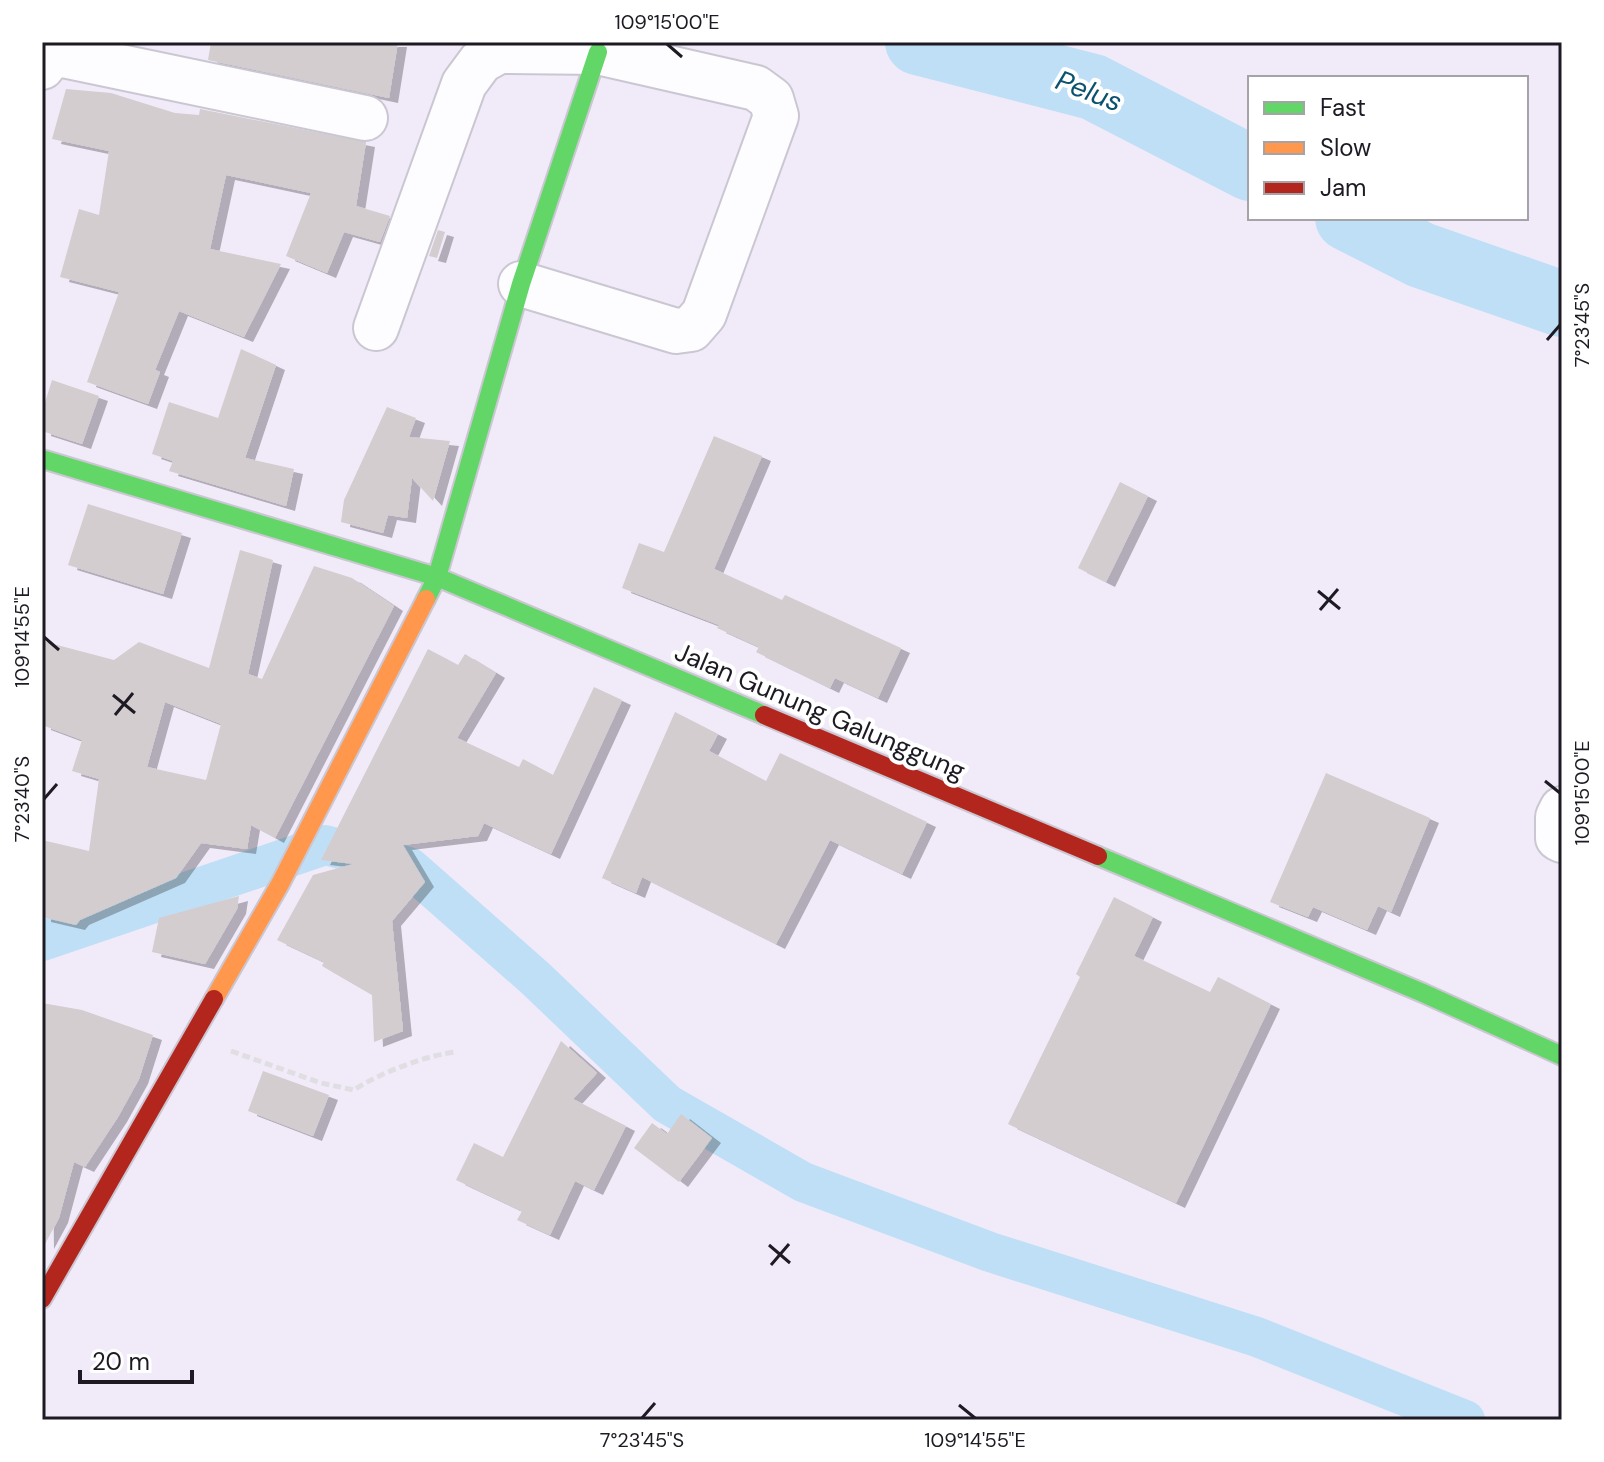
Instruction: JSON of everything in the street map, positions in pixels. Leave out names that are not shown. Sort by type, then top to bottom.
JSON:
[{"type":"street","points":[[376,328],[464,84],[481,61],[499,51],[598,52],[756,88],[771,99],[776,116],[704,314],[691,329],[676,331],[521,284]]},
{"type":"street","points":[[42,1299],[280,884],[437,577],[521,284],[598,52]]},
{"type":"street","points":[[42,67],[48,58],[63,55],[365,118]]},
{"type":"street","name":"Jalan Gunung Galunggung","points":[[42,459],[437,577],[1423,993],[1562,1056]]},
{"type":"street","points":[[1562,809],[1558,817],[1558,838],[1562,840]]},
{"type":"path","points":[[192,1037],[321,1083],[354,1090],[371,1078],[396,1072],[434,1053],[457,1052]]},
{"type":"building","points":[[211,42],[398,42],[389,98],[208,60]]},
{"type":"building","points":[[66,89],[111,93],[175,113],[199,115],[200,109],[366,142],[356,206],[390,216],[380,242],[344,232],[327,273],[286,256],[311,193],[226,175],[210,249],[281,264],[244,337],[179,311],[155,370],[160,372],[148,404],[87,382],[119,292],[60,277],[79,209],[99,215],[109,151],[52,139]]},
{"type":"building","points":[[438,230],[445,232],[437,258],[429,256]]},
{"type":"building","points":[[241,349],[276,365],[245,458],[294,469],[286,506],[169,471],[173,461],[152,454],[169,402],[218,418]]},
{"type":"building","points":[[52,380],[99,396],[82,444],[42,431],[42,412]]},
{"type":"building","points":[[387,407],[416,418],[409,437],[450,441],[433,501],[412,478],[407,518],[388,515],[383,533],[341,522],[344,500]]},
{"type":"building","points":[[714,436],[762,456],[714,569],[782,600],[785,595],[901,648],[878,698],[835,678],[830,688],[756,652],[759,647],[717,628],[719,625],[622,588],[639,543],[664,552]]},
{"type":"building","points":[[1120,482],[1148,496],[1106,582],[1078,568]]},
{"type":"building","points":[[88,504],[182,533],[163,594],[68,565]]},
{"type":"building","points":[[240,550],[273,560],[248,674],[262,679],[314,566],[352,578],[394,606],[275,838],[251,825],[247,849],[201,843],[176,878],[80,920],[76,925],[42,917],[42,840],[89,851],[99,779],[72,771],[82,740],[42,725],[42,641],[114,660],[139,642],[209,668]],"holes":[[[165,702],[221,724],[206,780],[147,767]]]},
{"type":"building","points":[[428,649],[458,665],[465,654],[496,673],[457,738],[519,767],[523,759],[553,775],[594,687],[622,700],[551,854],[484,823],[478,836],[403,845],[425,882],[392,921],[403,1031],[374,1042],[372,995],[322,966],[324,962],[277,940],[313,875],[353,864],[321,860]]},
{"type":"building","points":[[675,712],[718,734],[709,751],[766,781],[780,753],[927,822],[902,874],[830,840],[776,944],[642,877],[636,893],[602,878]]},
{"type":"building","points":[[1326,773],[1430,818],[1391,912],[1378,906],[1367,930],[1313,907],[1308,917],[1270,902]]},
{"type":"building","points":[[239,896],[237,909],[205,964],[152,952],[159,918]]},
{"type":"building","points":[[1114,897],[1153,917],[1134,956],[1210,992],[1218,977],[1271,1004],[1176,1203],[1008,1124],[1080,977],[1076,974]]},
{"type":"building","points":[[42,1003],[82,1010],[153,1035],[139,1079],[118,1117],[85,1167],[74,1162],[59,1218],[45,1244]]},
{"type":"building","points":[[561,1041],[597,1073],[573,1099],[626,1126],[594,1190],[575,1181],[550,1235],[517,1220],[522,1211],[456,1180],[474,1143],[503,1157]]},
{"type":"building","points":[[263,1071],[329,1095],[313,1136],[248,1111]]},
{"type":"building","points":[[681,1114],[712,1138],[679,1182],[634,1148],[652,1123],[667,1134]]},
{"type":"waterway","name":"Pelus","points":[[918,42],[1093,87],[1248,167]]},
{"type":"waterway","name":"Pelus","points":[[1352,220],[1421,255],[1562,304]]},
{"type":"waterway","points":[[42,941],[325,845],[409,867],[535,978],[667,1104],[803,1182],[990,1252],[1257,1337],[1465,1420]]},
{"type":"traffic: fast","points":[[426,599],[437,577],[521,284],[598,52]]},
{"type":"traffic: fast","points":[[42,459],[437,577],[764,715]]},
{"type":"traffic: fast","points":[[1098,856],[1423,993],[1562,1056]]},
{"type":"traffic: slow","points":[[214,999],[280,884],[426,599]]},
{"type":"traffic: jam","points":[[764,715],[1098,856]]},
{"type":"traffic: jam","points":[[42,1299],[214,999]]}]
